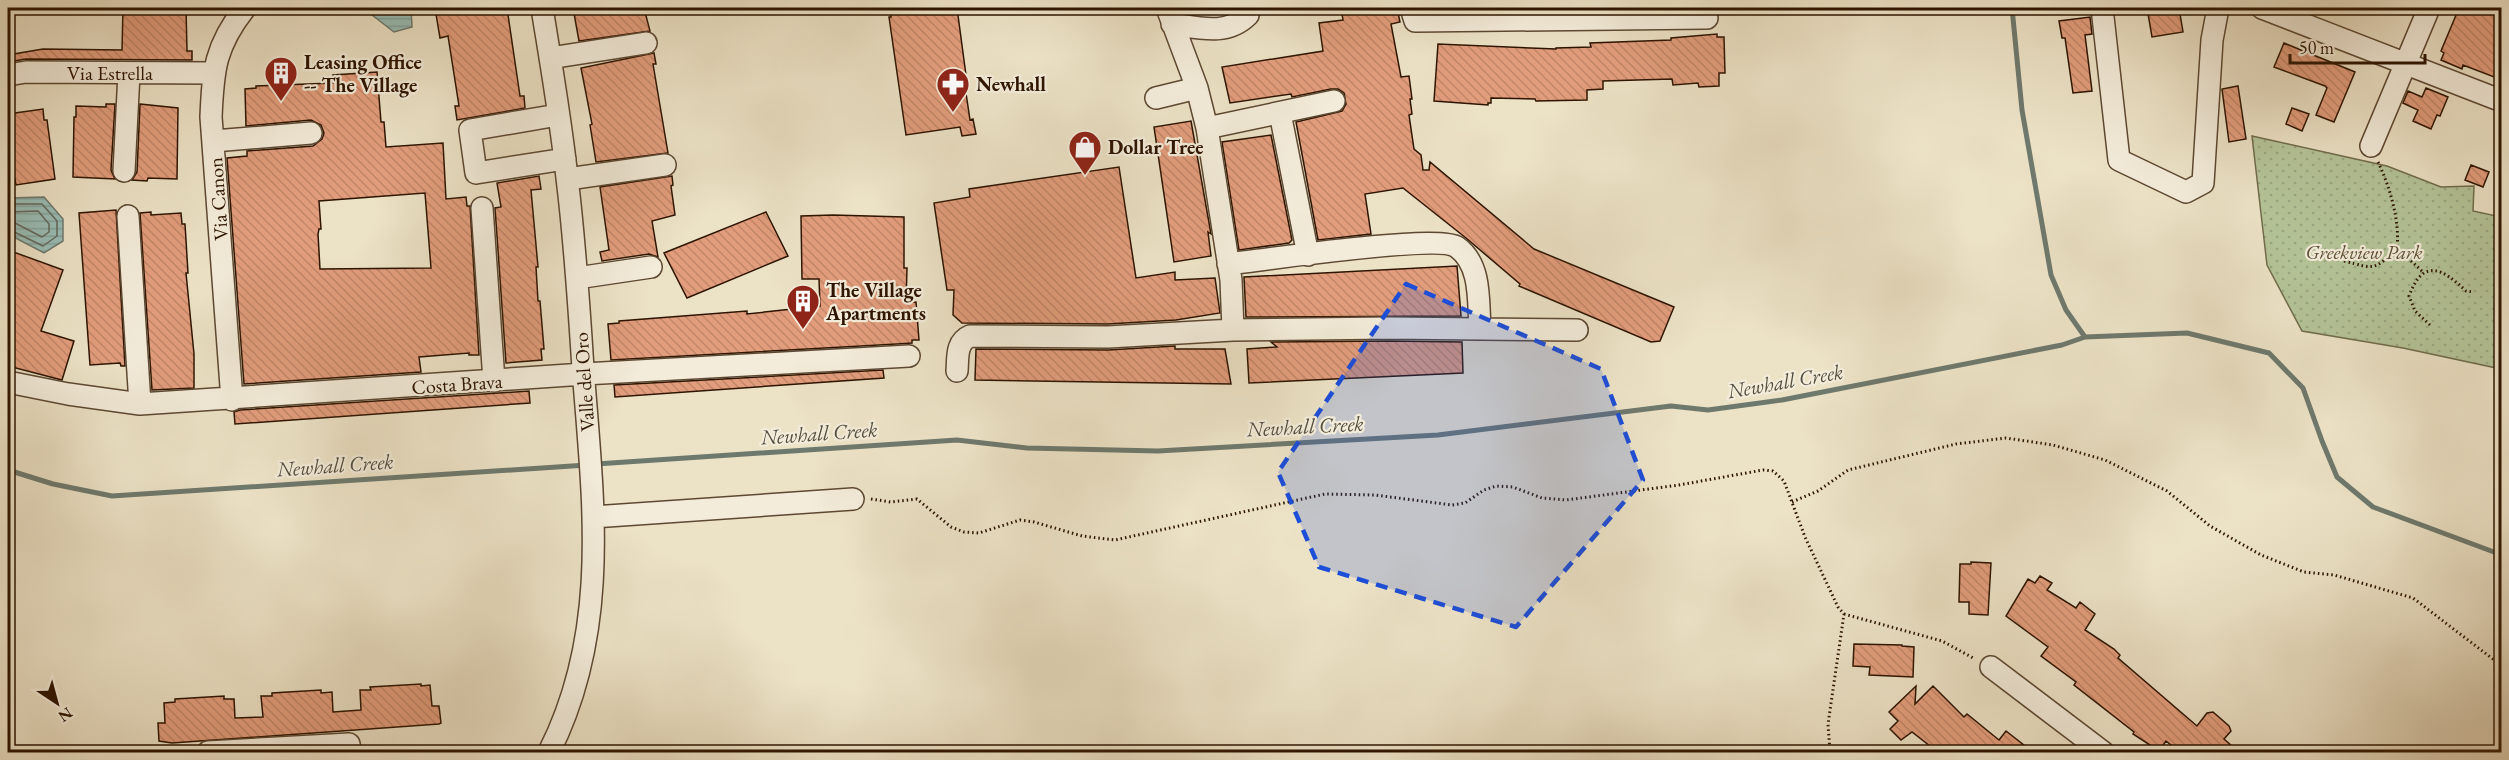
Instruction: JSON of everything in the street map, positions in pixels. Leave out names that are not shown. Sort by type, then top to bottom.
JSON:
[{"type":"street","name":"Via Canon","points":[[232,400],[211,117],[213,73],[233,23],[246,8]]},
{"type":"street","name":"Valle del Oro","points":[[542,8],[566,169],[577,278],[587,411],[594,563],[591,610],[573,696],[549,753]]},
{"type":"street","points":[[1170,16],[1220,30],[1239,25],[1248,15],[1246,8]]},
{"type":"street","points":[[1411,8],[1415,21],[1584,11],[1609,18],[1707,18]]},
{"type":"street","points":[[2102,8],[2119,160],[2186,192],[2203,183],[2212,40],[2218,8]]},
{"type":"street","points":[[2262,8],[2502,101]]},
{"type":"street","points":[[2371,146],[2429,8]]},
{"type":"street","points":[[1170,16],[1197,87],[1208,128],[1228,264],[1233,330]]},
{"type":"street","points":[[550,58],[646,43]]},
{"type":"street","name":"Via Estrella","points":[[8,75],[26,72],[213,73]]},
{"type":"street","points":[[124,171],[129,73]]},
{"type":"street","points":[[1156,98],[1197,87]]},
{"type":"street","points":[[1208,128],[1334,101]]},
{"type":"street","points":[[1280,112],[1308,255]]},
{"type":"street","points":[[558,115],[470,130],[476,173],[665,165]]},
{"type":"street","points":[[214,141],[311,133]]},
{"type":"street","points":[[482,208],[494,381]]},
{"type":"street","points":[[128,216],[140,404]]},
{"type":"street","points":[[1228,264],[1390,244],[1437,243],[1456,246],[1471,265],[1477,282],[1479,329]]},
{"type":"street","points":[[577,278],[651,267]]},
{"type":"street","points":[[957,371],[960,345],[970,336],[1108,337],[1233,330],[1577,330]]},
{"type":"street","name":"Costa Brava","points":[[8,382],[68,394],[140,404],[232,400],[584,374],[909,356]]},
{"type":"street","points":[[592,512],[852,499]]},
{"type":"street","points":[[1991,667],[2103,753]]},
{"type":"street","points":[[208,753],[350,744],[350,753]]},
{"type":"path","points":[[2344,261],[2372,268],[2381,264],[2397,248],[2399,234],[2395,216],[2381,168],[2371,146]]},
{"type":"path","points":[[2397,248],[2423,272]]},
{"type":"path","points":[[2430,325],[2415,311],[2409,296],[2415,281],[2423,272],[2437,270],[2450,276],[2466,291],[2474,292]]},
{"type":"path","points":[[1792,501],[1818,490],[1848,470],[1956,444],[2006,438],[2053,445],[2105,460],[2167,491],[2210,526],[2261,555],[2304,572],[2334,575],[2413,598],[2502,666]]},
{"type":"path","points":[[852,499],[891,502],[917,499],[951,527],[964,532],[978,533],[1020,520],[1082,536],[1115,540],[1325,494],[1375,495],[1452,505],[1465,503],[1484,490],[1496,486],[1514,487],[1542,498],[1566,500],[1679,485],[1762,470],[1773,471],[1784,481],[1805,537],[1838,607],[1844,614],[1942,641],[1991,667]]},
{"type":"path","points":[[1830,753],[1828,724],[1844,614]]},
{"type":"highlighted area","points":[[1406,284],[1601,369],[1643,480],[1516,627],[1319,567],[1278,472]]},
{"type":"green space","name":"Greekview Park","points":[[2252,136],[2387,166],[2441,187],[2474,186],[2473,211],[2501,217],[2501,369],[2403,348],[2302,331],[2267,265]]},
{"type":"water","points":[[363,8],[411,8],[412,27],[394,32]]},
{"type":"water","points":[[44,197],[63,219],[63,241],[44,253],[8,234],[8,198]]},
{"type":"building","points":[[123,8],[186,8],[187,51],[192,51],[192,60],[26,59],[8,62],[8,55],[43,49],[122,50]]},
{"type":"building","points":[[435,8],[507,8],[520,96],[524,96],[525,108],[457,120],[455,106],[459,106],[448,36],[440,38]]},
{"type":"building","points":[[573,8],[644,8],[650,31],[579,41]]},
{"type":"building","points":[[889,8],[957,8],[970,120],[973,119],[976,134],[962,136],[960,127],[906,135]]},
{"type":"building","points":[[1341,8],[1397,8],[1400,22],[1391,24],[1401,77],[1409,76],[1412,114],[1409,115],[1414,149],[1421,155],[1423,170],[1429,170],[1430,162],[1534,249],[1674,307],[1660,341],[1651,342],[1519,286],[1520,284],[1466,238],[1403,188],[1365,194],[1371,234],[1318,240],[1296,122],[1342,111],[1346,104],[1344,93],[1338,89],[1331,89],[1292,97],[1291,94],[1230,103],[1222,67],[1323,51],[1319,23],[1343,20]]},
{"type":"building","points":[[2147,8],[2179,8],[2183,32],[2152,37]]},
{"type":"building","points":[[2459,8],[2502,8],[2502,80],[2463,65],[2462,69],[2441,60],[2444,53],[2441,51]]},
{"type":"building","points":[[2090,17],[2092,34],[2085,35],[2092,91],[2073,93],[2065,38],[2062,38],[2059,21]]},
{"type":"building","points":[[1717,34],[1717,37],[1724,37],[1725,73],[1719,73],[1719,86],[1699,87],[1698,83],[1673,85],[1672,79],[1603,81],[1603,89],[1587,90],[1587,100],[1536,101],[1535,99],[1491,98],[1491,103],[1488,105],[1434,101],[1438,44],[1556,49],[1591,47],[1590,43],[1671,40],[1671,38]]},
{"type":"building","points":[[2284,43],[2355,72],[2334,122],[2316,115],[2327,88],[2325,86],[2274,67]]},
{"type":"building","points":[[654,53],[656,64],[653,64],[668,153],[596,162],[590,125],[592,124],[581,68]]},
{"type":"building","points":[[377,72],[381,122],[384,122],[386,147],[443,143],[446,199],[466,197],[467,206],[470,206],[479,355],[469,355],[469,353],[419,357],[421,372],[244,384],[227,158],[247,156],[247,151],[313,146],[322,139],[324,133],[321,125],[311,120],[246,126],[245,89],[256,88],[256,86],[333,83],[333,75]],"holes":[[[425,193],[431,268],[320,269],[319,201]]]},
{"type":"building","points":[[2238,86],[2246,139],[2229,142],[2222,89]]},
{"type":"building","points":[[2426,88],[2448,97],[2440,116],[2437,115],[2431,129],[2413,121],[2418,110],[2403,103],[2408,91],[2422,97]]},
{"type":"building","points":[[106,104],[115,104],[111,170],[115,179],[73,177],[76,106],[106,107]]},
{"type":"building","points":[[140,104],[178,108],[177,179],[132,180],[137,172]]},
{"type":"building","points":[[2292,108],[2309,114],[2302,131],[2286,124]]},
{"type":"building","points":[[43,109],[44,120],[47,120],[55,179],[16,185],[8,146],[8,114]]},
{"type":"building","points":[[1191,121],[1211,234],[1208,232],[1211,256],[1174,262],[1154,127]]},
{"type":"building","points":[[1271,135],[1292,240],[1289,243],[1239,250],[1222,142]]},
{"type":"building","points":[[2471,165],[2489,172],[2483,187],[2465,180]]},
{"type":"building","points":[[1119,167],[1136,278],[1175,272],[1175,280],[1215,278],[1220,313],[1176,320],[1108,324],[962,323],[953,315],[954,290],[947,290],[934,203],[970,197],[969,189]]},
{"type":"building","points":[[539,176],[541,189],[531,190],[538,267],[536,267],[538,301],[540,301],[544,349],[541,349],[542,360],[506,363],[495,208],[501,207],[497,183]]},
{"type":"building","points":[[672,176],[675,215],[652,221],[658,257],[649,254],[602,261],[600,252],[609,250],[600,187]]},
{"type":"building","points":[[116,210],[125,366],[121,366],[120,363],[90,365],[79,213]]},
{"type":"building","points":[[151,212],[151,215],[181,213],[182,224],[185,224],[188,273],[186,273],[194,354],[194,388],[152,390],[140,213]]},
{"type":"building","points":[[766,212],[788,256],[687,298],[664,253]]},
{"type":"building","points":[[801,216],[904,217],[904,268],[907,268],[906,303],[916,302],[919,340],[897,344],[611,360],[608,324],[619,323],[619,321],[747,311],[747,314],[820,306],[819,279],[802,279]]},
{"type":"building","points":[[8,250],[63,270],[41,331],[74,341],[62,380],[8,366]]},
{"type":"building","points":[[1457,266],[1461,316],[1246,317],[1244,277]]},
{"type":"building","points":[[1271,342],[1462,342],[1463,373],[1249,383],[1247,349],[1277,347]]},
{"type":"building","points":[[1175,346],[1175,349],[1225,349],[1231,384],[975,380],[976,349],[1108,350]]},
{"type":"building","points":[[883,370],[884,378],[615,397],[614,385]]},
{"type":"building","points":[[529,391],[530,403],[235,424],[234,412],[240,410]]},
{"type":"building","points":[[1971,562],[1991,563],[1988,615],[1969,614],[1969,602],[1959,602],[1960,564],[1971,564]]},
{"type":"building","points":[[2040,576],[2052,583],[2047,590],[2076,608],[2080,602],[2095,614],[2085,630],[2114,649],[2120,655],[2118,658],[2197,726],[2207,713],[2213,712],[2229,726],[2231,731],[2224,739],[2240,753],[2181,753],[2166,741],[2159,751],[2133,734],[2134,732],[2074,685],[2076,682],[2041,656],[2048,647],[2006,616],[2028,579],[2035,583]]},
{"type":"building","points":[[1854,644],[1914,647],[1913,677],[1869,675],[1870,667],[1853,666]]},
{"type":"building","points":[[421,684],[421,686],[430,685],[432,706],[439,706],[441,723],[439,724],[172,743],[159,741],[158,723],[165,723],[164,703],[175,702],[175,699],[224,696],[224,699],[234,699],[235,718],[263,717],[261,696],[272,696],[272,693],[321,690],[321,693],[332,692],[333,712],[361,710],[360,690],[371,690],[370,687]]},
{"type":"building","points":[[1916,686],[1915,704],[1933,686],[1964,717],[1967,714],[1999,740],[2006,731],[2034,753],[1939,753],[1912,732],[1901,740],[1890,729],[1898,721],[1889,712]]},
{"type":"waterway","points":[[2012,8],[2022,110],[2051,275],[2066,310],[2085,337]]},
{"type":"waterway","name":"Newhall Creek","points":[[596,464],[957,440],[1027,448],[1158,451],[1438,435],[1671,406],[1708,410],[1782,400],[2062,345],[2085,337],[2187,333],[2269,353],[2303,388],[2337,477],[2373,507],[2502,555]]},
{"type":"waterway","name":"Newhall Creek","points":[[8,470],[53,484],[112,496],[587,465]]},
{"type":"place","name":"Leasing Office -- The Village","points":[[281,102]]},
{"type":"place","name":"Newhall","points":[[953,113]]},
{"type":"place","name":"Dollar Tree","points":[[1085,176]]},
{"type":"place","name":"The Village Apartments","points":[[803,330]]}]
